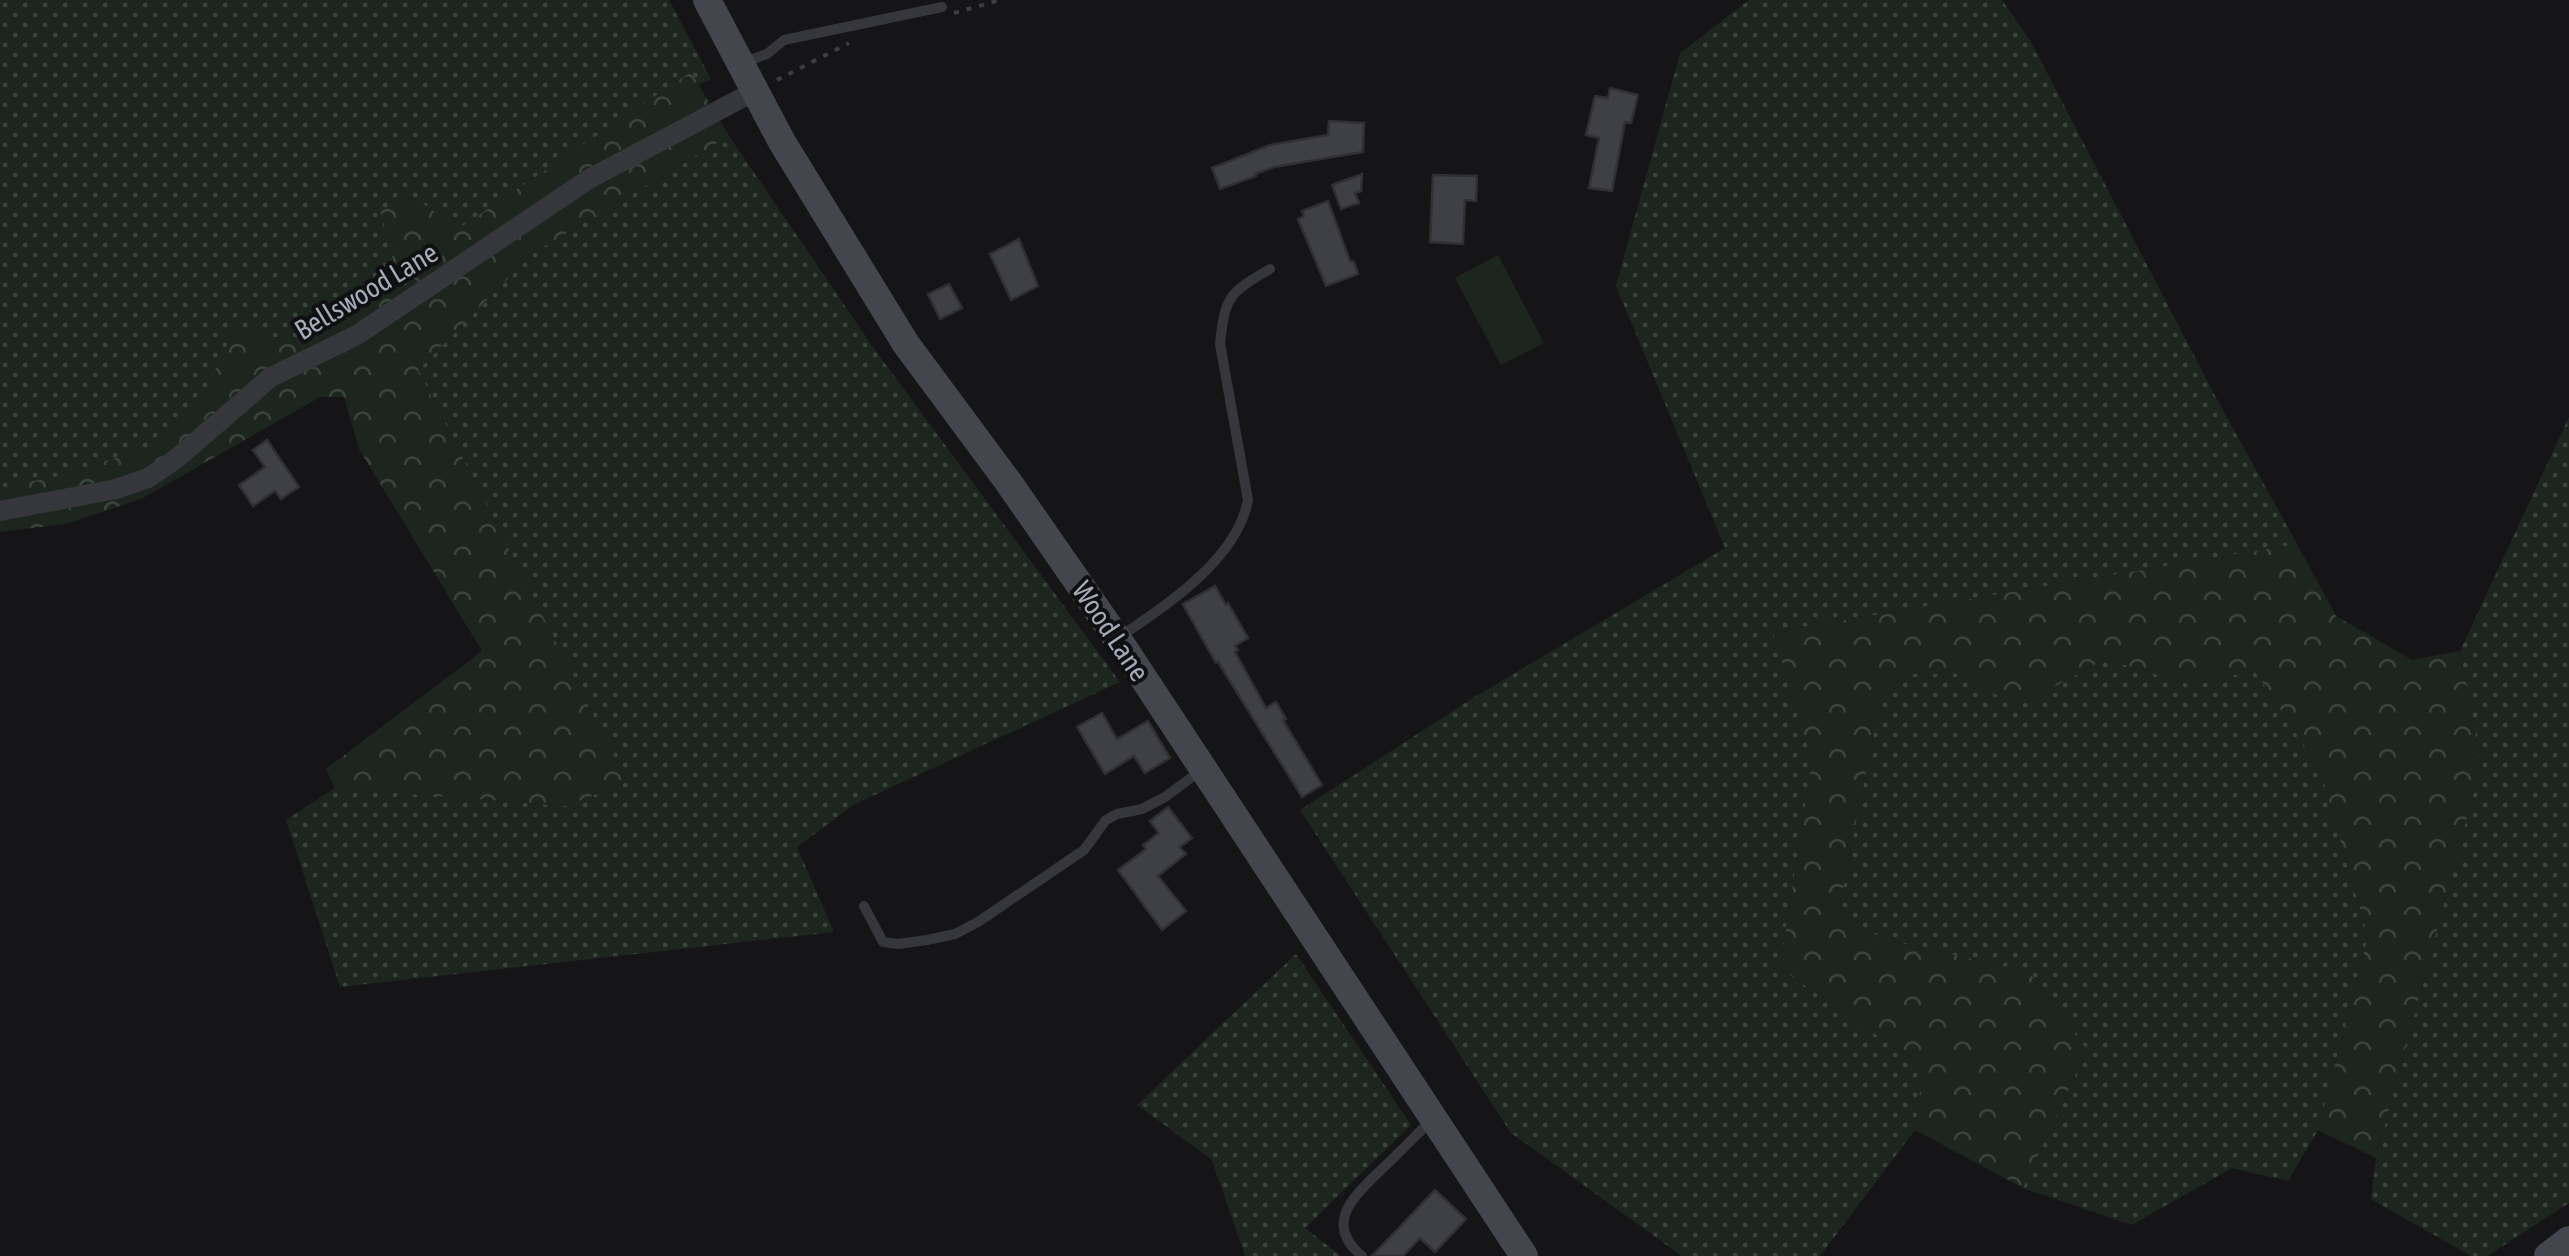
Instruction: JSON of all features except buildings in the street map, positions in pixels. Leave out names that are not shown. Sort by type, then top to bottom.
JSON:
[{"type":"street","name":"Wood Lane","points":[[707,0],[815,197],[906,344],[1010,483],[1117,639],[1524,1256]]},
{"type":"street","name":"Bellswood Lane","points":[[0,511],[116,489],[148,478],[272,377],[357,335],[589,179],[755,91]]},
{"type":"street","points":[[2548,1256],[2569,1240]]},
{"type":"lane","points":[[741,63],[767,54],[784,40],[943,12]]},
{"type":"lane","points":[[1117,639],[1160,609],[1206,569],[1232,540],[1245,517],[1248,500],[1220,344],[1224,310],[1235,290],[1270,269]]},
{"type":"lane","points":[[864,906],[883,942],[898,944],[956,934],[1084,850],[1106,820],[1142,809],[1204,769]]},
{"type":"lane","points":[[1362,1256],[1346,1238],[1348,1202],[1434,1118]]},
{"type":"path","points":[[943,12],[1000,0]]},
{"type":"path","points":[[755,91],[850,42]]},
{"type":"green space","points":[[0,0],[669,0],[711,79],[167,450],[0,502]]},
{"type":"green space","points":[[1749,0],[2002,0],[2030,40],[2213,392],[2297,544],[1774,632],[1812,761],[1780,968],[1923,1067],[1915,1130],[1820,1256],[1682,1256],[1511,1133],[1300,810],[1473,698],[1725,548],[1616,286],[1680,53]]},
{"type":"green space","points":[[691,72],[729,136],[533,253],[418,370],[627,782],[566,806],[335,788],[326,769],[482,651],[359,449],[344,397],[320,397],[141,499],[65,524],[0,532],[0,488],[58,476],[163,443],[209,383],[236,325],[297,344],[395,267],[380,210],[414,197],[458,229]]},
{"type":"green space","points":[[729,136],[875,350],[1120,682],[855,804],[797,847],[834,932],[340,987],[286,820],[335,788],[566,806],[627,782],[418,370],[533,253]]},
{"type":"green space","points":[[1498,255],[1544,343],[1501,365],[1455,278]]},
{"type":"green space","points":[[2569,417],[2569,1203],[2487,1256],[2471,1256],[2371,1199],[2376,1158],[2481,765],[2460,651]]},
{"type":"green space","points":[[2297,544],[2336,616],[2412,660],[2460,651],[2481,765],[2376,1158],[2318,1130],[2368,937],[2320,769],[2254,670],[2192,685],[2105,659],[2019,706],[1954,673],[1913,674],[1882,693],[1838,912],[1883,939],[2029,972],[2087,1050],[2023,1188],[1915,1130],[1923,1067],[1780,968],[1812,761],[1773,632]]},
{"type":"green space","points":[[2105,659],[2192,685],[2254,670],[2320,769],[2368,937],[2318,1130],[2288,1181],[2232,1168],[2132,1225],[2023,1188],[2087,1050],[2029,972],[1883,939],[1838,913],[1882,692],[1913,674],[1955,673],[2019,706]]},
{"type":"green space","points":[[1296,954],[1411,1125],[1305,1228],[1341,1256],[1245,1256],[1212,1160],[1137,1105]]}]
